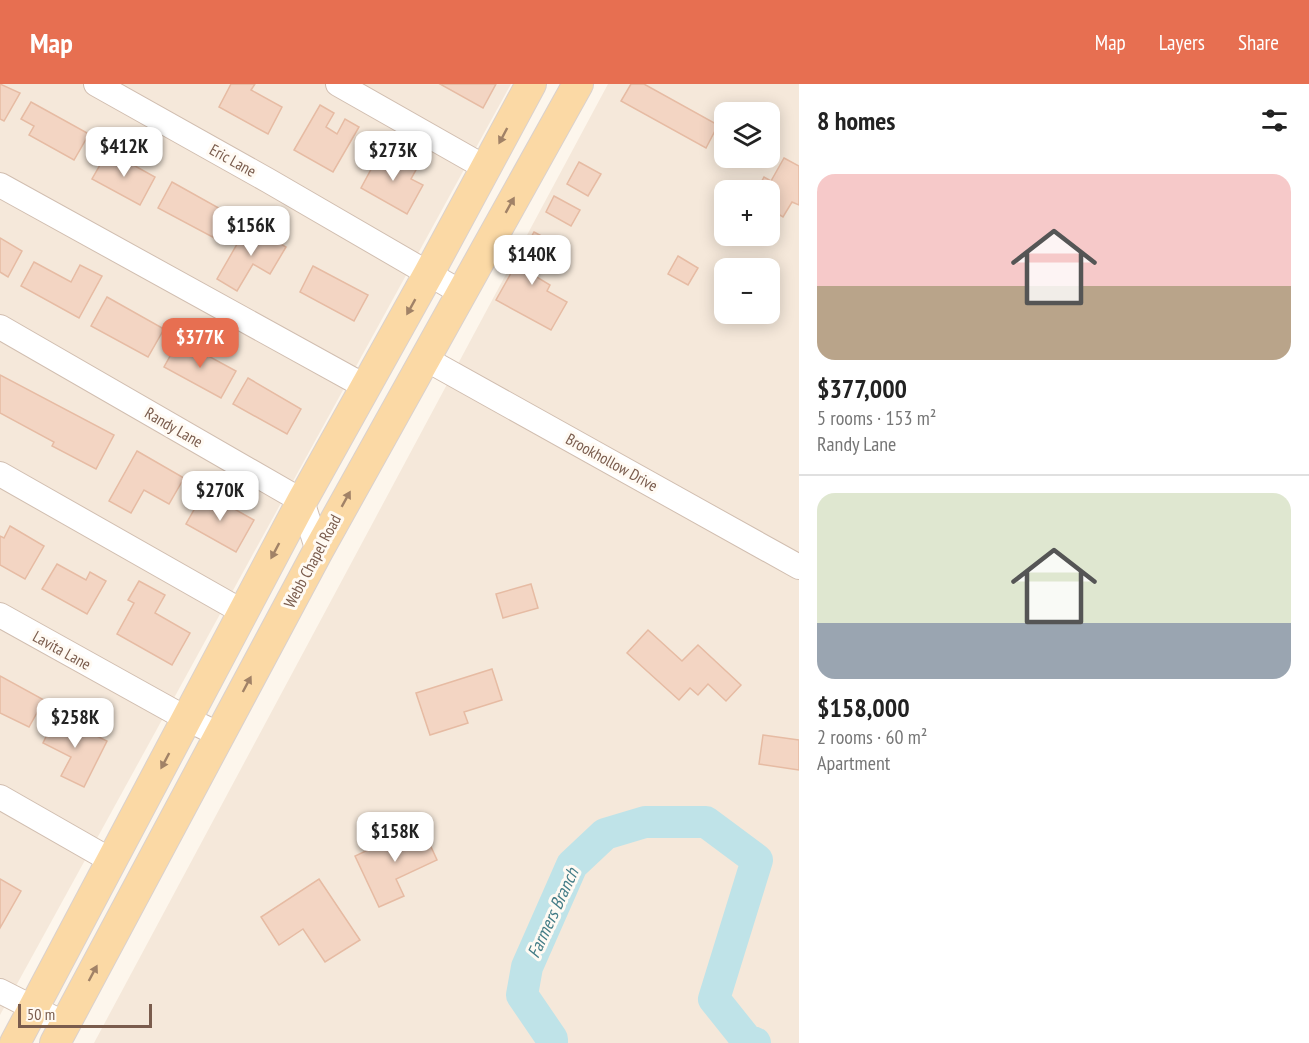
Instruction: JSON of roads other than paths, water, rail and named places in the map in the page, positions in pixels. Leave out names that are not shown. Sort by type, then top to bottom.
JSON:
[{"type":"main road","points":[[15,1043],[302,501],[531,84]]},
{"type":"main road","name":"Webb Chapel Road","points":[[60,1034],[318,550],[578,84]]},
{"type":"street","name":"Eric Lane","points":[[96,84],[462,293]]},
{"type":"street","points":[[338,84],[486,168]]},
{"type":"street","points":[[0,185],[366,387]]},
{"type":"street","name":"Randy Lane","points":[[0,327],[302,501]]},
{"type":"street","name":"Brookhollow Drive","points":[[424,358],[799,567]]},
{"type":"street","points":[[0,474],[243,612]]},
{"type":"street","points":[[302,501],[318,550]]},
{"type":"street","name":"Lavita Lane","points":[[0,615],[220,735]]},
{"type":"street","points":[[0,797],[112,861]]},
{"type":"street","points":[[0,991],[34,1009],[60,1034]]},
{"type":"waterway","name":"Farmers Branch","points":[[552,1043],[552,1039],[522,995],[527,967],[572,865],[605,834],[645,822],[706,822],[757,860],[714,999],[746,1039],[755,1043]]}]
